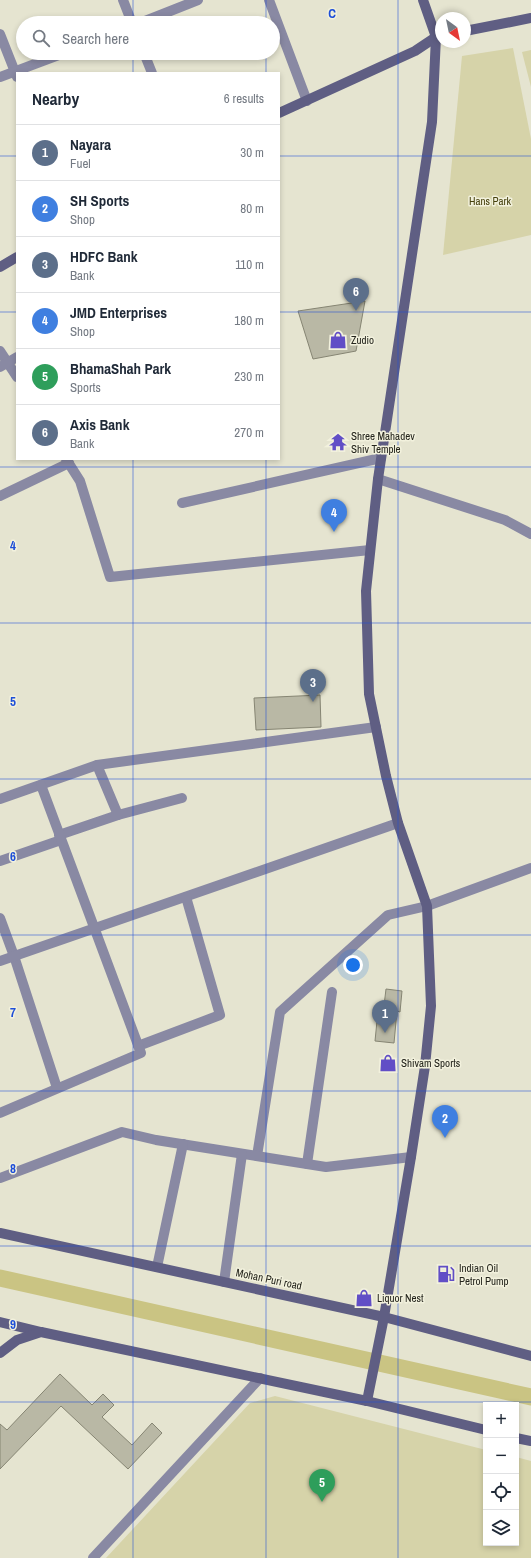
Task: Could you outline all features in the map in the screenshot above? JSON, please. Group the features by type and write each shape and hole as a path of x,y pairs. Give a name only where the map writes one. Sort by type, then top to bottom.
{"street":[{"path":"123,0 129,16"},
{"path":"158,16 198,0"},
{"path":"269,0 275,16"},
{"path":"423,0 435,29"},
{"path":"471,30 531,18"},
{"path":"280,29 307,101"},
{"path":"0,34 16,75 0,77"},
{"path":"280,114 416,51 435,38"},
{"path":"367,1401 384,1317 411,1157 425,1066 431,1006 427,906 398,824 386,776 369,694 366,591 378,479 432,122 437,48"},
{"path":"23,72 49,60"},
{"path":"147,60 152,72"},
{"path":"0,268 16,258"},
{"path":"0,351 4,365 16,376"},
{"path":"4,365 16,357"},
{"path":"182,502 381,458"},
{"path":"0,496 68,461 80,482 110,576 370,550"},
{"path":"378,479 505,520 531,534"},
{"path":"0,799 97,765 376,727"},
{"path":"97,765 118,815"},
{"path":"0,1113 141,1053 41,785"},
{"path":"0,861 118,815 182,798"},
{"path":"0,961 398,824"},
{"path":"257,1156 280,1012 388,915 427,906 531,868"},
{"path":"138,1046 220,1015 186,896"},
{"path":"0,918 57,1088"},
{"path":"307,1164 332,992"},
{"path":"0,1178 122,1132 183,1144 326,1168 411,1157"},
{"path":"157,1267 183,1144"},
{"path":"224,1282 242,1154"},
{"name":"Mohan Puri road","path":"1,1230 157,1267 384,1317 531,1356"},
{"path":"0,1322 367,1401 483,1429"},
{"path":"0,1354 17,1340 41,1332"},
{"path":"93,1558 260,1378"},
{"path":"519,1439 531,1441"}],"green space":[{"name":"Hans Park","path":"513,48 531,139 531,235 443,255 462,56"},
{"path":"531,50 531,87 522,52"},
{"path":"275,1396 483,1449 483,1546 519,1546 519,1458 531,1461 531,1558 106,1558 250,1403"}],"building":[{"path":"365,301 356,351 313,359 298,311"},
{"path":"320,695 321,727 256,730 254,698"},
{"path":"386,989 402,991 400,1012 397,1011 394,1043 375,1041 377,1021 382,1022"},
{"path":"60,1374 92,1405 103,1394 114,1405 102,1417 132,1445 152,1423 162,1433 128,1469 61,1406 0,1469 0,1424 7,1430"}],"waterway":[{"path":"0,1278 531,1397"}],"place":[{"name":"Axis Bank","path":"356,311"},
{"name":"Zudio","path":"338,340"},
{"name":"Shree Mahadev Shiv Temple","path":"338,442"},
{"name":"JMD Enterprises","path":"334,532"},
{"name":"HDFC Bank","path":"313,702"},
{"name":"Nayara","path":"385,1033"},
{"name":"Shivam Sports","path":"388,1063"},
{"name":"SH Sports","path":"445,1138"},
{"name":"Indian Oil Petrol Pump","path":"446,1274"},
{"name":"Liquor Nest","path":"364,1298"},
{"name":"BhamaShah Park","path":"322,1502"}]}
